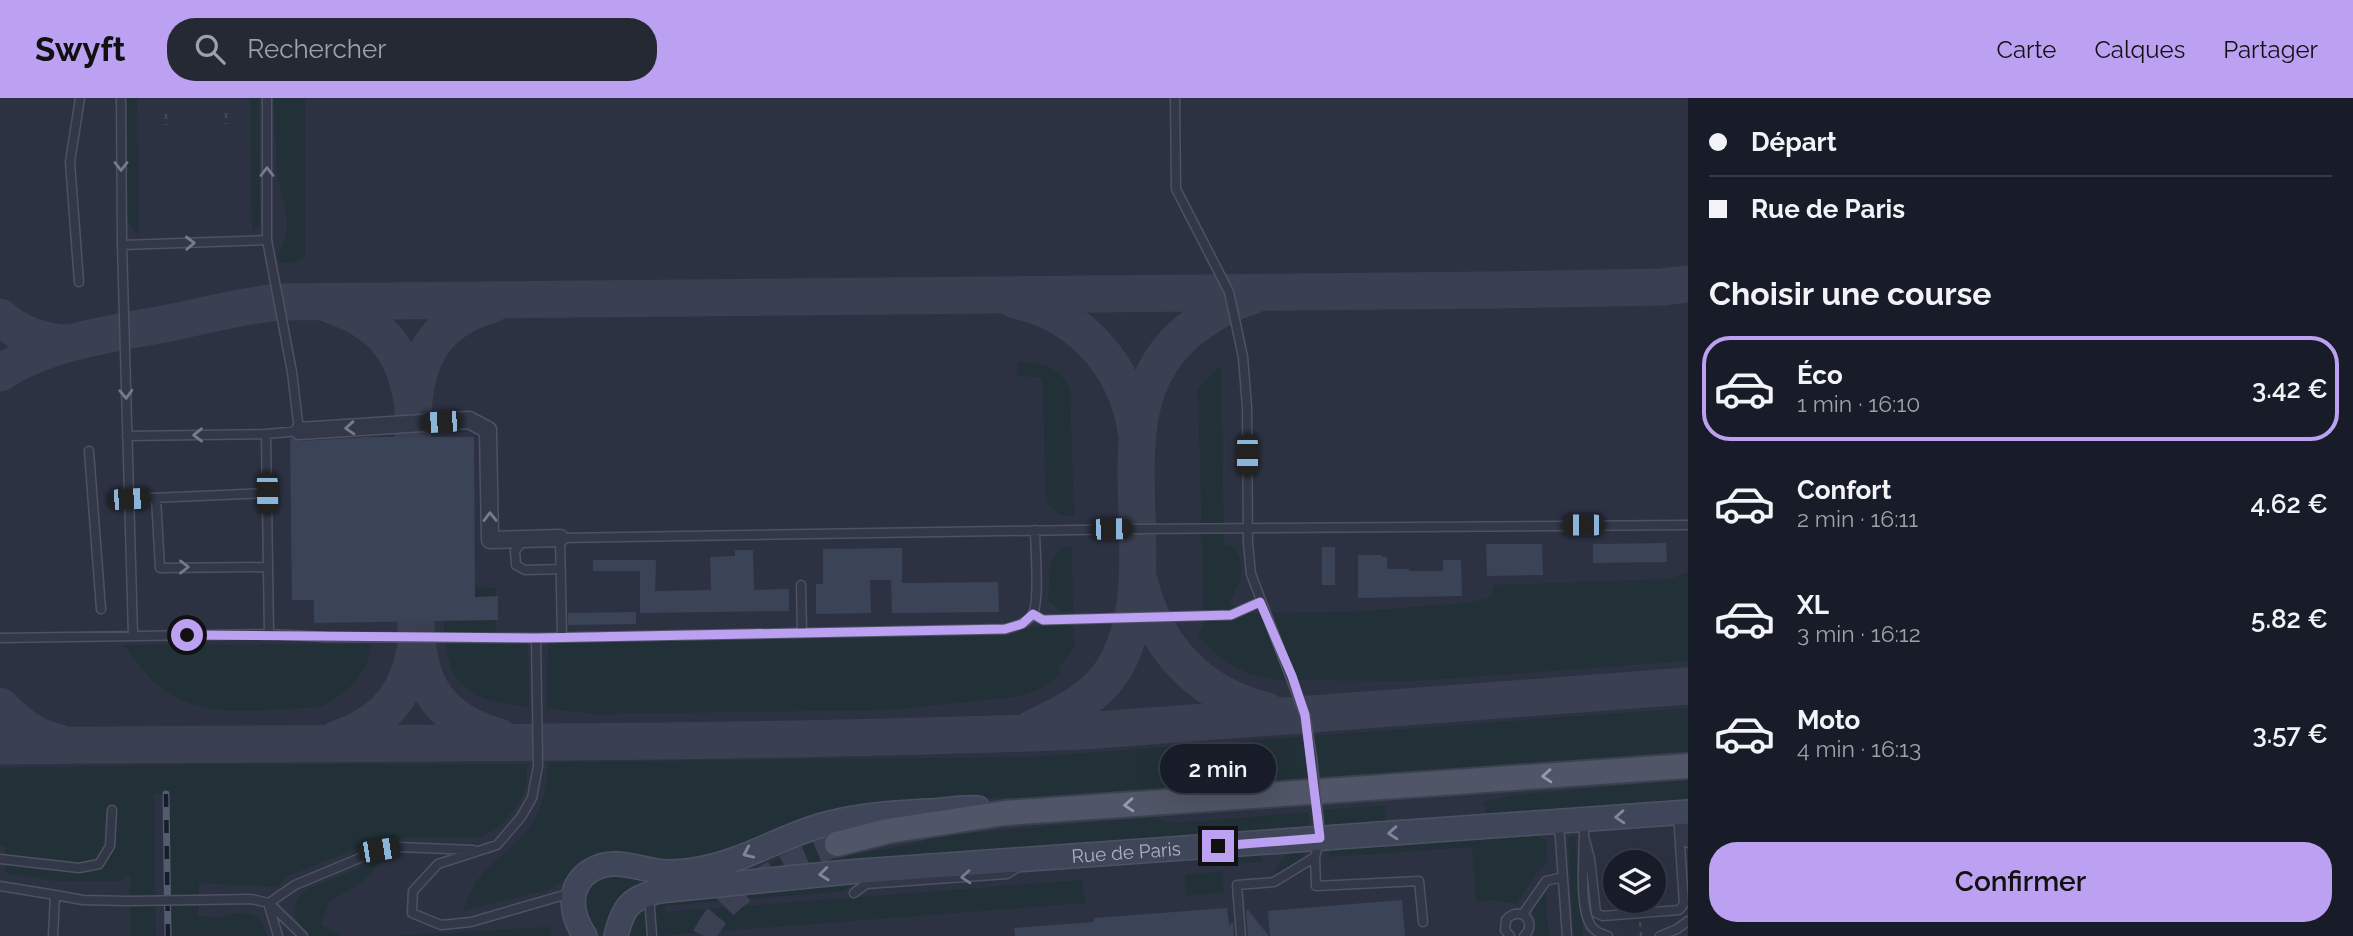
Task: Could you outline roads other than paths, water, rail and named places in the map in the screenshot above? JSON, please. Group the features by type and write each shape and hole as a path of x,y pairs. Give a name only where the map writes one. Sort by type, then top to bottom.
{"main road":[{"path":"837,844 888,831 1005,813 1688,766"}],"street":[{"path":"299,432 469,420 488,430 490,540 560,538"},
{"path":"616,936 621,918 629,904 649,882 675,873 723,865 821,825 880,814 975,808 1005,813"},
{"name":"Rue de Paris","path":"649,882 848,872 1559,821 1584,829 1684,812"},
{"path":"585,936 572,910 574,892 579,881 599,866 611,863 649,882"}],"lane":[{"path":"79,282 70,162 80,98"},
{"path":"121,98 122,245 133,635"},
{"path":"127,436 299,432 292,372 267,240 267,98"},
{"path":"1175,98 1176,189 1229,292 1243,357 1247,407 1251,574 1305,715 1312,758 1318,840 1316,886 1419,881 1423,922"},
{"path":"122,245 267,240"},
{"path":"266,434 269,634"},
{"path":"89,451 101,609"},
{"path":"129,499 267,493"},
{"path":"156,498 160,568 268,567"},
{"path":"562,637 560,538 1248,527 1688,524"},
{"path":"0,638 269,634 326,637 536,638 1005,629 1022,624 1033,614 1036,595 1035,530"},
{"path":"524,539 515,551 516,565 525,570 561,569"},
{"path":"801,585 802,633"},
{"path":"1033,614 1043,620 1231,615 1260,602"},
{"path":"536,638 538,766 535,789 521,817 497,845 438,864 413,891 412,913 441,925 471,922 574,892"},
{"path":"0,859 79,868 99,864 110,846 112,810"},
{"path":"1584,829 1596,913 1603,916 1679,910 1684,904 1684,812"},
{"path":"1684,812 1688,843"},
{"path":"1559,821 1567,936"},
{"path":"1584,829 1582,859 1587,916 1591,927 1608,936"},
{"path":"1241,936 1237,885 1274,883 1318,840"},
{"path":"268,903 295,885 379,850 398,847 483,851"},
{"path":"854,893 866,884 1007,874 1030,859"},
{"path":"1523,914 1546,881 1563,877"},
{"path":"649,882 652,936"},
{"path":"0,886 83,900 251,899 268,903 303,936"},
{"path":"53,936 55,895"},
{"path":"268,903 278,936"},
{"path":"1510,936 1505,930 1506,920 1511,914 1523,914"},
{"path":"1523,914 1530,924 1524,936"},
{"path":"1660,936 1677,929 1688,920"}],"tunnel":[{"path":"704,936 728,904 744,891 780,869 837,844"}],"railway":[{"path":"166,794 168,936"}]}
